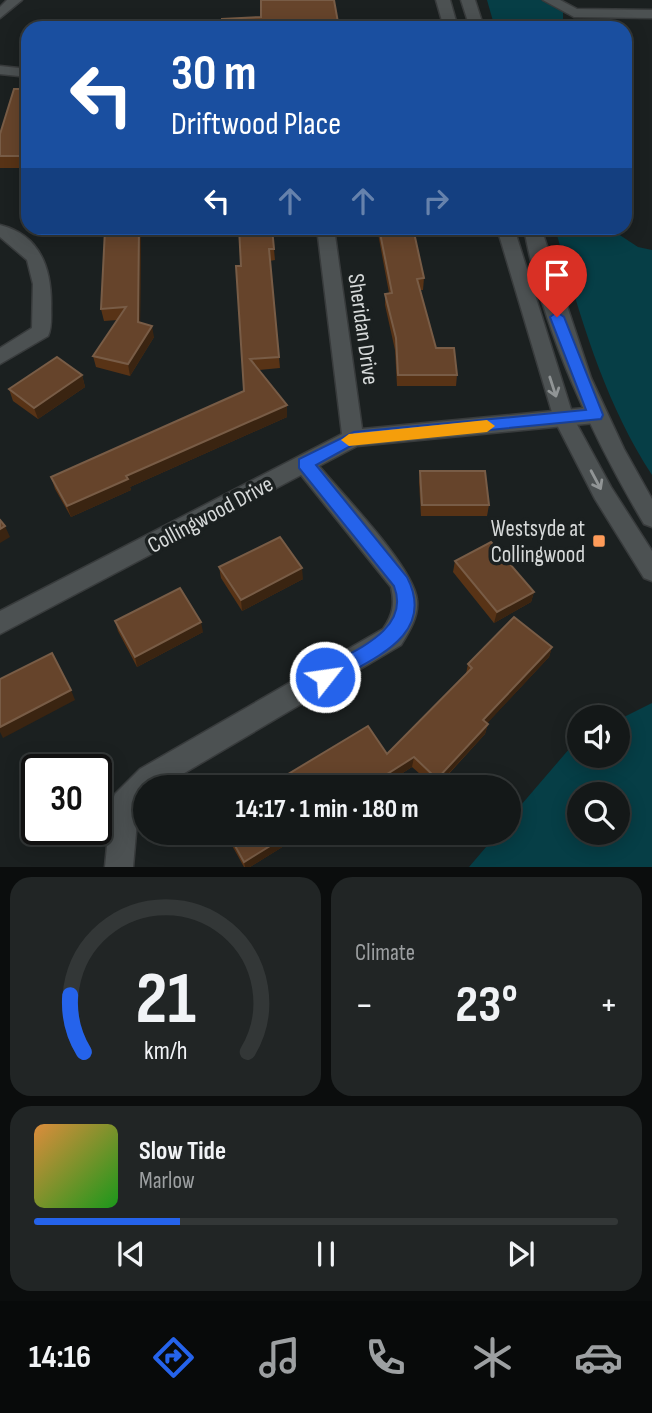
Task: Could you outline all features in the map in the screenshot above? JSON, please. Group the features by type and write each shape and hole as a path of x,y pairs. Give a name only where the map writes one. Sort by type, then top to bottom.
{"street":[{"path":"0,14 15,0"},
{"path":"443,0 449,21"},
{"path":"468,0 475,21"},
{"path":"550,0 573,13 652,14"},
{"path":"0,70 21,72"},
{"path":"0,230 24,241 43,272 41,331 0,357"},
{"name":"Sheridan Drive","path":"326,235 354,438"},
{"path":"507,235 564,419 603,493 652,571"},
{"path":"534,235 569,352 595,415 629,481 652,518"},
{"name":"Collingwood Drive","path":"0,623 354,438 595,415"},
{"path":"119,867 125,804 150,778 392,637 405,618 408,599 401,582 305,464"}],"shaded area":[{"path":"487,0 541,0 563,12 563,21 493,21"},
{"path":"557,235 620,235 638,247 652,250 652,475 620,417 583,324"},
{"path":"652,703 652,867 469,867 488,845 521,845 521,805 567,751 567,768 630,768 630,714"}],"building":[{"path":"261,0 334,0 338,21 222,21 261,17"},
{"path":"14,89 21,89 21,156 0,156 0,134"},
{"path":"105,235 139,235 138,322 152,326 128,364 93,356 126,307 101,309"},
{"path":"239,235 273,235 274,249 269,249 279,357 250,359 287,405 126,476 128,479 67,506 51,477 244,391 236,266 241,266"},
{"path":"380,235 415,235 424,278 417,279 436,348 454,348 457,375 398,375 396,338 385,294 392,293"},
{"path":"57,357 82,375 34,408 9,389"},
{"path":"420,471 485,471 489,505 422,505"},
{"path":"280,537 302,568 241,600 219,567"},
{"path":"491,542 534,592 497,612 455,561"},
{"path":"180,588 201,622 135,657 115,621"},
{"path":"514,617 552,647 483,720 488,724 441,775 433,775 414,757 386,775 287,775 368,726 387,754 472,668 468,664"},
{"path":"52,653 71,690 0,727 0,679"},
{"path":"235,845 272,845 244,862"}],"slow traffic":[{"path":"349,440 487,426"}],"place":[{"name":"Westsyde at Collingwood","path":"599,541"}],"route":[{"path":"325,677 392,637 405,618 408,599 401,582 305,464 354,438 595,415 557,317"}]}
